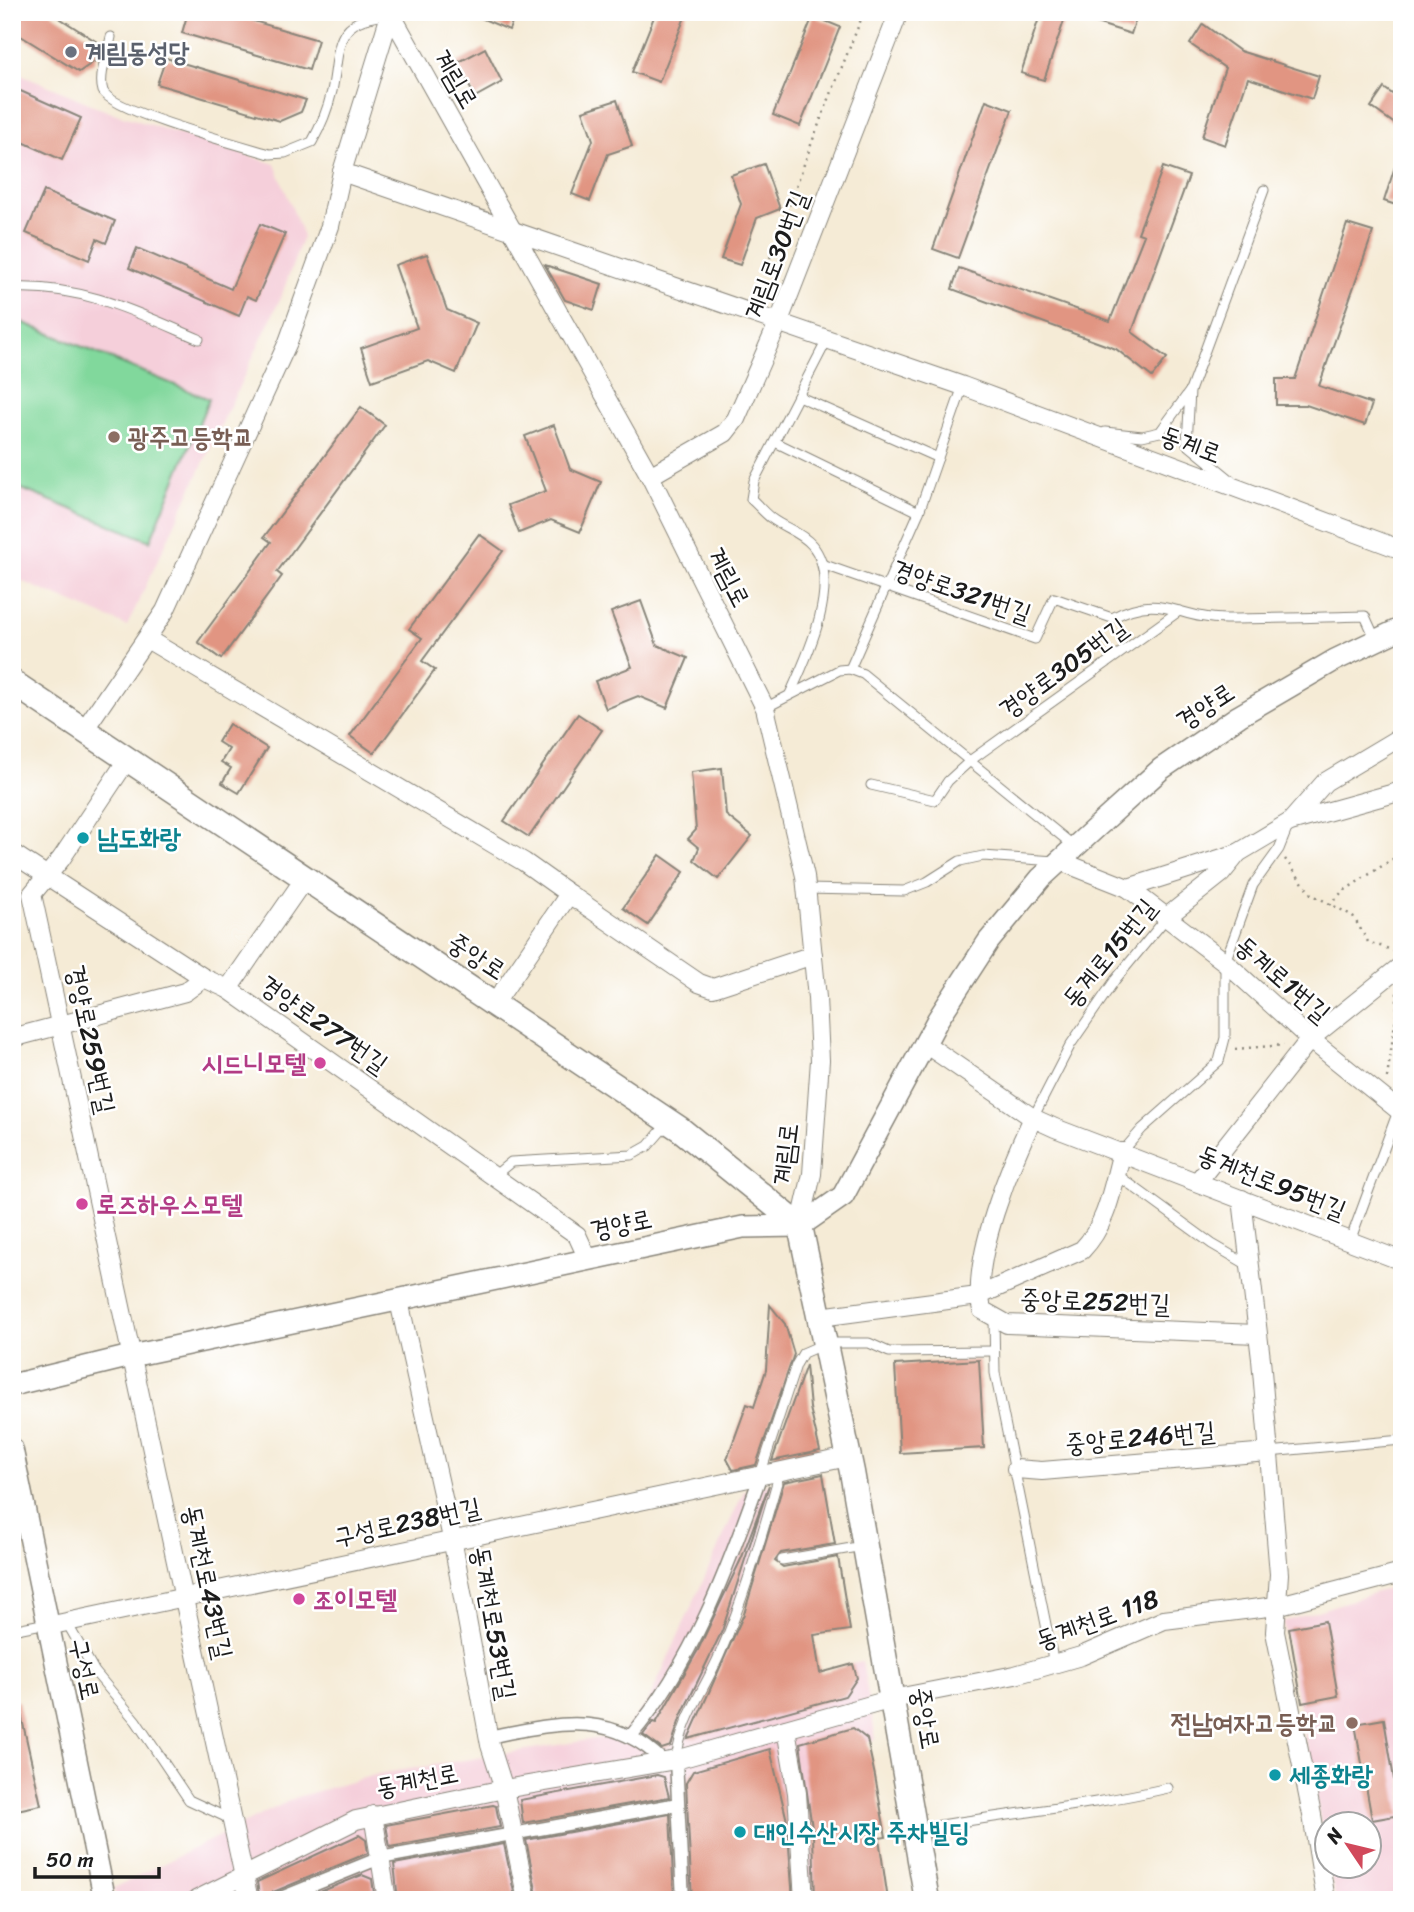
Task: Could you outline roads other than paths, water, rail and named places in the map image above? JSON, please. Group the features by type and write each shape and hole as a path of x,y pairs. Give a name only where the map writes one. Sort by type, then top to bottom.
{"main road":[{"name":"중앙로","path":"12,682 669,1122 800,1226 865,1546 927,1900"}],"street":[{"name":"계림로30번길","path":"650,476 725,433 732,425 779,321 899,12"},
{"path":"84,730 165,611 288,342 330,226 342,172 390,14"},
{"name":"계림로","path":"390,14 650,476 765,708 806,889 813,955 820,1060 818,1105 813,1174 800,1226"},
{"name":"동계로","path":"342,172 828,338 1402,550"},
{"name":"경양로","path":"12,1385 131,1356 743,1227 800,1226 843,1196 924,1043 988,942 1018,905 1068,854 1161,769 1239,716 1335,660 1402,628"},
{"path":"147,639 524,862 699,983 713,988 813,955"},
{"name":"동계로15번길","path":"1290,822 1325,782 1402,736"},
{"name":"경양로259번길","path":"127,760 32,894 131,1356"},
{"name":"동계로15번길","path":"1168,916 1221,874 1238,853 1290,822 1402,791"},
{"name":"경양로277번길","path":"12,853 204,978 228,989 494,1176 577,1235 587,1259"},
{"path":"1128,888 1238,853"},
{"name":"동계로1번길","path":"1068,854 1128,888 1168,916 1224,962 1307,1042 1400,1112"},
{"path":"228,989 305,878"},
{"path":"495,1003 569,894"},
{"path":"1198,1181 1307,1042 1395,970"},
{"path":"12,1038 185,992 204,978"},
{"name":"동계천로95번길","path":"924,1043 1033,1118 1402,1261"},
{"path":"978,1296 991,1226 1003,1186 1033,1118"},
{"path":"820,1317 978,1296 1082,1250 1093,1238 1108,1208 1122,1152"},
{"path":"1242,1199 1279,1574 1275,1632 1312,1815 1326,1900"},
{"name":"중앙로252번길","path":"978,1296 982,1310 1007,1325 1257,1334"},
{"name":"동계천로53번길","path":"399,1301 452,1538 488,1737 504,1789 527,1900"},
{"name":"동계천로43번길","path":"131,1356 249,1900"},
{"name":"구성로","path":"12,1449 54,1624 105,1900"},
{"name":"중앙로246번길","path":"1016,1469 1042,1471 1268,1452"},
{"name":"구성로238번길","path":"54,1624 452,1538 848,1457"},
{"path":"630,1737 667,1688 688,1651 734,1552 760,1477"},
{"name":"동계천로 118","path":"892,1699 1015,1675 1054,1664 1081,1656 1164,1620 1276,1605 1402,1573"},
{"name":"동계천로","path":"196,1900 356,1819 504,1789 670,1761 892,1699"},
{"name":"동계천로","path":"488,1737 574,1722 595,1723 630,1737 670,1761"},
{"path":"786,1729 797,1793 804,1900"},
{"path":"670,1761 678,1804 683,1900"},
{"path":"276,1900 380,1858 678,1804"},
{"path":"373,1815 387,1900"}],"lane":[{"path":"111,37 102,89 107,98 137,113 270,154 285,153 312,142 332,91 337,47 343,34 366,19 390,14"},
{"path":"1246,492 1187,444 1185,434 1190,391 1264,190"},
{"path":"12,288 48,287 86,294 199,339"},
{"path":"790,694 804,664 818,619 825,587 822,564 814,546 803,536 769,517 751,499 754,481 828,338"},
{"path":"850,669 919,512 962,386"},
{"path":"1079,430 1142,436 1160,432 1190,391"},
{"path":"798,396 938,458"},
{"path":"775,442 919,512"},
{"name":"경양로321번길","path":"822,564 1035,639 1054,598 1112,618 1133,607 1164,605 1179,611 1222,619 1365,616 1376,640"},
{"name":"경양로305번길","path":"871,785 935,800 948,781 971,760 1179,611"},
{"path":"765,708 839,670 850,669 863,674 971,760 1068,854"},
{"name":"동계로15번길","path":"1122,1152 1142,1129 1207,1076 1219,1061 1223,1051 1224,962 1253,885 1279,849 1290,822"},
{"path":"806,889 904,891 927,882 960,861 983,856 1068,854"},
{"name":"동계로15번길","path":"1033,1118 1071,1044 1090,1015 1168,916"},
{"path":"1350,1241 1400,1112"},
{"path":"494,1176 511,1162 640,1152 669,1122"},
{"path":"1116,1174 1212,1244 1248,1265"},
{"path":"994,1319 995,1373 1054,1664"},
{"path":"760,1477 796,1365 803,1353 825,1343 869,1343 889,1352 994,1351"},
{"path":"1268,1452 1402,1440"},
{"path":"670,1761 679,1734 719,1656 754,1562 780,1472"},
{"path":"782,1560 865,1546"},
{"path":"12,1630 54,1624 152,1745 189,1800 232,1819"},
{"path":"914,1829 990,1816 1046,1811 1168,1788"}],"place":[{"name":"계림동성당","path":"71,52"},
{"name":"광주고등학교","path":"114,437"},
{"name":"남도화랑","path":"83,838"},
{"name":"시드니모텔","path":"320,1063"},
{"name":"로즈하우스모텔","path":"82,1204"},
{"name":"조이모텔","path":"299,1599"},
{"name":"전남여자고등학교","path":"1352,1723"},
{"name":"세종화랑","path":"1275,1775"},
{"name":"대인수산시장 주차빌딩","path":"740,1832"}]}
